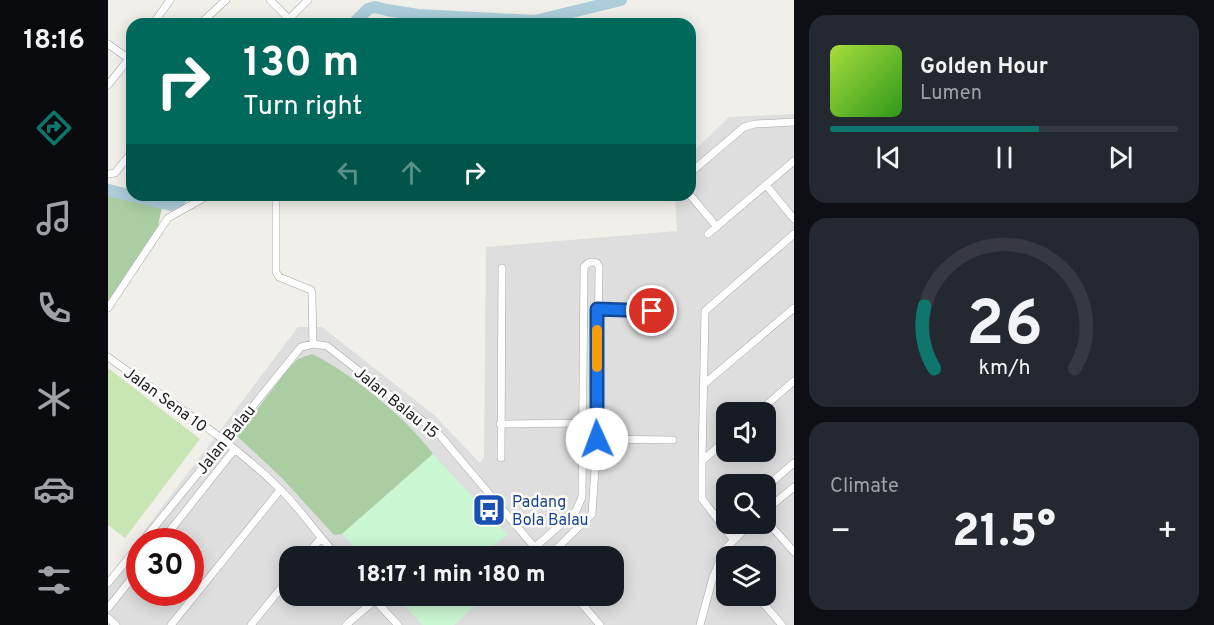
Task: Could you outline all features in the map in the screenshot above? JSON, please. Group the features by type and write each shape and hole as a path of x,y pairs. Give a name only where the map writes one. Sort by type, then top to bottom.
{"street":[{"path":"157,18 170,0"},
{"path":"206,18 226,0"},
{"path":"270,0 284,18"},
{"path":"289,18 308,0"},
{"path":"108,44 126,55"},
{"path":"108,86 126,64"},
{"path":"696,168 744,127 755,124 794,122"},
{"path":"108,174 115,173 126,159"},
{"path":"708,234 794,161"},
{"path":"766,185 794,219"},
{"path":"108,308 168,218 198,201"},
{"path":"276,201 276,272 279,277 311,290 313,344"},
{"path":"695,201 717,226"},
{"path":"716,514 702,499 705,310 794,234"},
{"path":"536,546 580,506 582,497 584,267 593,261 599,267 597,439 592,514 561,546"},
{"path":"501,458 502,267"},
{"path":"704,384 794,308"},
{"path":"597,309 671,311"},
{"name":"Jalan Balau","path":"153,528 301,347 313,344"},
{"name":"Jalan Balau 15","path":"313,344 327,346 437,432 532,546"},
{"name":"Jalan Sena 10","path":"108,357 234,450 280,490 328,546"},
{"path":"770,402 794,381"},
{"path":"501,424 582,423"},
{"path":"597,439 673,440"},
{"path":"702,460 716,448"},
{"path":"172,528 234,450"},
{"path":"776,479 794,463"},
{"path":"776,502 794,487"},
{"path":"171,625 280,490"},
{"path":"776,532 794,552"},
{"path":"730,534 733,539"},
{"path":"700,625 718,562 725,549 739,534"},
{"path":"314,546 321,538"},
{"name":"Jalan Balau","path":"108,583 126,561"},
{"path":"108,608 126,586"},
{"path":"251,625 279,591"},
{"path":"346,625 365,606"},
{"path":"380,606 398,625"},
{"path":"584,606 600,625"},
{"path":"766,606 782,625"},
{"path":"108,618 116,625"}],"shaded area":[{"path":"794,114 794,625 108,625 108,579 126,555 126,606 204,606 204,528 146,528 298,327 322,327 434,415 480,463 484,457 486,247 677,231 675,201 696,201 696,149 729,117"}],"green space":[{"path":"108,184 126,188 126,201 163,201 158,226 108,302"},
{"path":"312,354 344,373 378,398 409,426 433,454 342,534 334,535 282,478 237,436 288,369 298,359"},
{"path":"108,368 200,439 133,528 126,528 125,538 108,525"},
{"path":"433,454 508,535 492,546 353,546 342,534"},
{"path":"405,606 475,606 454,625 422,625"}],"waterway":[{"path":"547,18 621,0"},
{"path":"359,18 368,9 375,7 418,15 476,18"},
{"path":"108,190 126,194"},
{"path":"154,201 171,205 179,201"}],"slow traffic":[{"path":"597,330 597,367"}],"place":[{"name":"Padang Bola Balau","path":"489,510"}],"route":[{"path":"597,439 597,309 652,311"}]}
